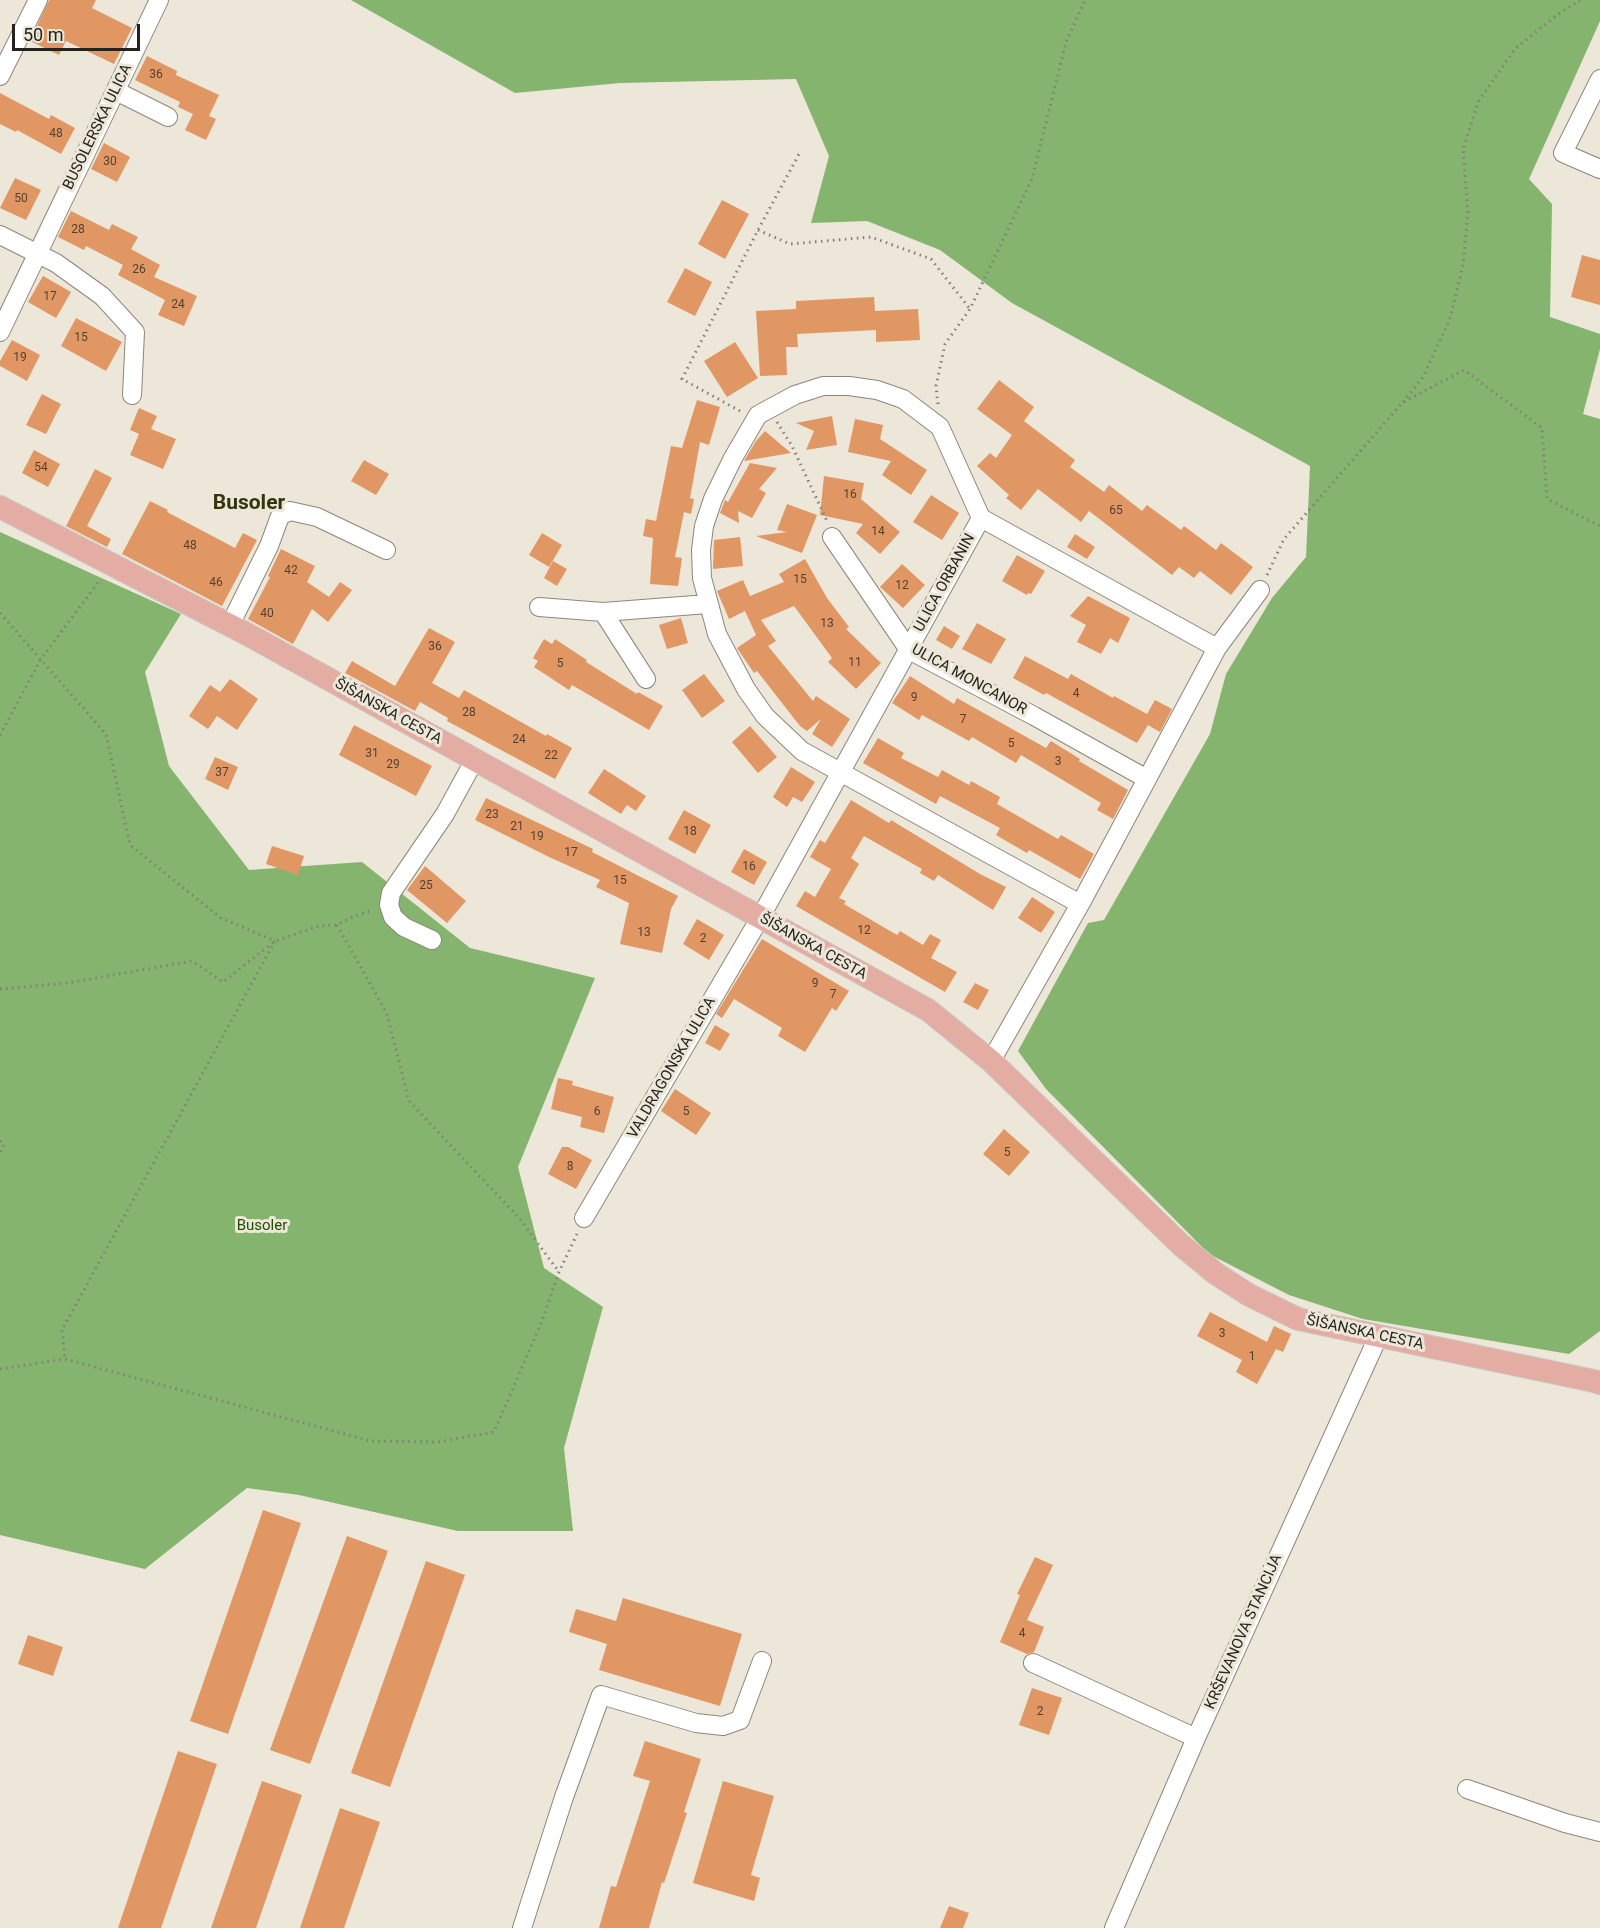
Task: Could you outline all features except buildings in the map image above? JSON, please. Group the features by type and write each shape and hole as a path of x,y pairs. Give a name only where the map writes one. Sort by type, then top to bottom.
{"main road":[{"name":"ŠIŠANSKA CESTA","path":"0,507 230,625 928,1010 992,1061 1180,1244 1215,1273 1249,1295 1298,1319 1600,1383"}],"street":[{"path":"0,76 38,0"},
{"name":"BUSOLERSKA ULICA","path":"0,332 159,0"},
{"path":"1600,79 1563,153 1600,169"},
{"path":"116,91 168,117"},
{"path":"0,235 56,263 102,296 135,332 132,395"},
{"name":"ULICA ORBANIN","path":"1080,904 801,751 765,716 746,689 717,634 702,578 701,550 704,526 713,499 754,419 769,408 795,395 824,386 849,386 877,390 903,399 940,427 981,518 1217,648"},
{"path":"230,625 280,516 290,512 317,517 386,550"},
{"name":"ULICA ORBANIN","path":"760,918 981,518"},
{"name":"ULICA MONCANOR","path":"832,537 909,650 1147,779"},
{"path":"992,1061 1080,904 1217,648 1260,590"},
{"path":"539,607 603,612 708,604"},
{"path":"603,612 646,679"},
{"path":"432,940 404,927 393,917 389,905 391,893 445,814 474,761"},
{"name":"VALDRAGONSKA ULICA","path":"584,1218 760,918"},
{"name":"KRŠEVANOVA STANCIJA","path":"1114,1928 1196,1738 1378,1337"},
{"path":"522,1928 564,1797 601,1695 696,1723 723,1726 740,1720 762,1662"},
{"path":"1034,1663 1196,1738"},
{"path":"1467,1789 1600,1832"}],"path":[{"path":"940,427 936,386 945,344 970,309 1032,179 1065,42 1085,0"},
{"path":"1260,590 1284,539 1423,377 1450,319 1463,265 1468,213 1463,150 1478,102 1515,49 1557,15 1580,0"},
{"path":"754,419 682,380 799,154"},
{"path":"758,230 790,244 870,237 931,259 970,309"},
{"path":"1402,403 1464,370 1542,428 1547,499 1600,526"},
{"path":"769,408 792,446 832,537"},
{"path":"0,735 40,659 112,565"},
{"path":"0,613 106,734 130,845 221,918 275,941"},
{"path":"0,989 68,983 192,961 223,982 275,941 319,926 337,925 355,916 389,905"},
{"path":"337,925 387,1014 409,1101 520,1219 559,1272"},
{"path":"65,1359 62,1330 275,941"},
{"path":"0,1141 4,1145 0,1153"},
{"path":"0,1368 65,1359 371,1441 437,1442 494,1432 542,1321 559,1272 584,1218"}],"green space":[{"path":"351,0 1600,0 1600,21 1529,179 1552,204 1550,317 1600,334 1600,349 1583,414 1600,419 1600,1331 1569,1354 1363,1319 1289,1295 1209,1254 1046,1089 1018,1051 1088,923 1104,920 1210,734 1226,674 1272,598 1306,557 1310,466 1012,303 940,250 867,221 811,223 829,156 796,79 620,83 515,93"},
{"name":"Busoler","path":"0,532 181,614 145,672 169,766 249,870 362,862 470,948 595,978 518,1167 544,1268 603,1307 564,1448 573,1531 458,1531 299,1495 247,1488 145,1569 0,1535"}],"district":[{"name":"Busoler","path":"249,504"}]}
